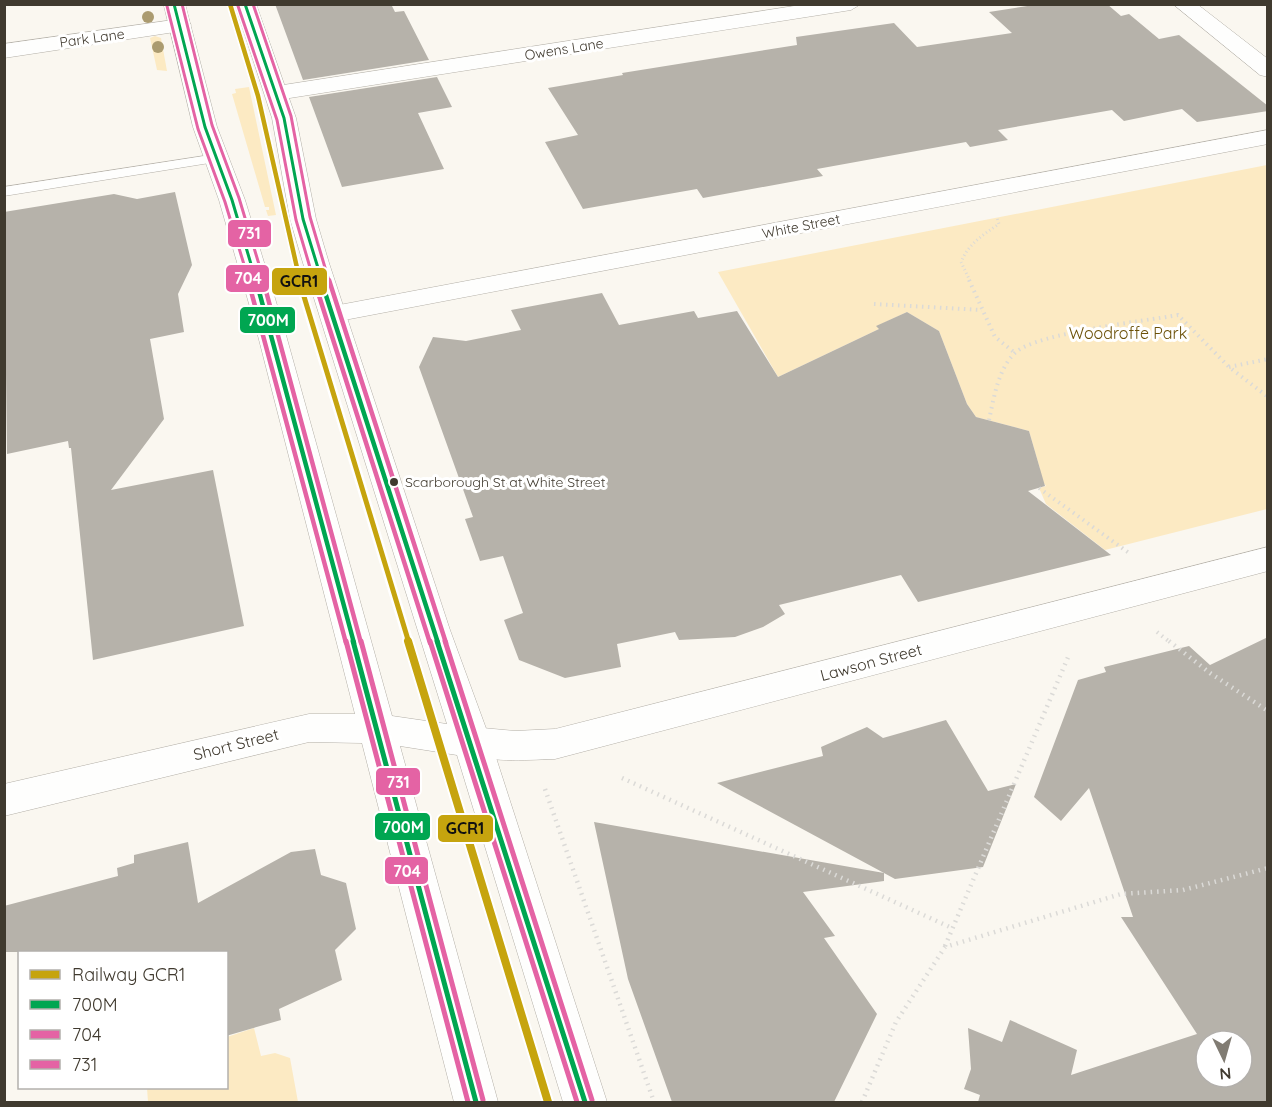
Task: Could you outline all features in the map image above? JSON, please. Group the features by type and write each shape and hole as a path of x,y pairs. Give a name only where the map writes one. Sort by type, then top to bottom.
{"street":[{"path":"246,4 277,93 303,219 433,630 472,742 585,1102"},
{"name":"Owens Lane","path":"277,93 850,4"},
{"path":"1183,4 1268,70"},
{"path":"177,15 205,127 217,158 270,328 379,729 476,1102"},
{"name":"Park Lane","path":"4,51 177,15"},
{"name":"White Street","path":"334,314 1268,137"},
{"name":"Lawson Street","path":"472,742 515,746 555,744 1268,559"},
{"name":"Short Street","path":"4,800 294,730 338,727 379,729 472,742"}],"lane":[{"path":"4,192 217,158"}],"path":[{"path":"991,211 999,224 975,239 965,249 961,262 995,337 1015,353"},
{"path":"874,304 982,310"},
{"path":"989,420 1001,370 1015,353 1035,343 1178,315 1229,367 1268,397"},
{"path":"1229,367 1268,359"},
{"path":"1039,488 1129,554"},
{"path":"1157,632 1210,673 1268,711"},
{"path":"862,1102 896,1022 945,947 1069,655"},
{"path":"622,778 952,928"},
{"path":"545,789 654,1102"},
{"path":"945,947 1121,894 1184,890 1268,868"}],"green space":[{"path":"155,36 161,38 167,71 157,70 150,38"},
{"path":"249,87 276,215 268,216 266,210 269,210 269,207 265,207 232,94 236,93 235,89"},
{"name":"Woodroffe Park","path":"1267,165 1267,509 1105,550 1046,504 1039,488 1046,486 1034,471 1040,469 1029,431 976,417 967,404 939,331 907,312 877,326 879,329 778,377 718,272"},
{"path":"254,1028 261,1056 275,1053 290,1058 298,1102 148,1102 147,1089 228,1089 228,1037"}],"building":[{"path":"275,4 391,4 395,12 404,11 429,60 303,80"},
{"path":"1040,4 1107,4 1121,16 1129,14 1159,39 1179,35 1268,106 1268,111 1197,122 1182,109 1124,121 1112,110 998,130 1008,140 970,147 966,142 817,169 823,176 703,198 697,189 583,209 545,142 578,135 548,88 623,75 622,73 797,45 796,37 894,23 917,47 1012,33 989,12"},
{"path":"437,77 452,107 418,113 444,169 342,187 309,97"},
{"path":"175,192 192,265 178,294 184,332 150,339 164,419 111,490 213,470 244,626 93,660 71,448 69,448 68,441 7,454 4,212 114,194 137,199"},
{"path":"602,293 619,325 694,311 698,318 737,311 778,377 879,329 876,326 907,312 939,331 967,404 976,417 1029,431 1045,486 1028,491 1111,555 918,602 901,575 779,605 785,614 763,627 735,637 679,640 675,632 617,644 621,667 565,678 519,660 504,620 523,613 503,556 480,561 465,519 473,517 419,367 433,337 466,341 521,330 511,310"},
{"path":"1268,637 1268,1102 978,1102 980,1095 964,1089 971,1069 968,1028 1002,1042 1010,1020 1077,1050 1071,1075 1194,1035 1194,1089 1254,1089 1254,1029 1194,1029 1121,917 1133,917 1089,788 1061,821 1034,797 1078,680 1106,672 1104,667 1189,646 1210,665"},
{"path":"946,720 988,791 1016,784 983,867 895,879 717,783 823,756 821,747 867,727 883,738"},
{"path":"594,822 884,873 884,881 803,892 835,936 824,938 877,1014 834,1102 672,1102 628,979"},
{"path":"188,842 198,903 291,852 315,849 321,875 346,883 356,929 335,950 342,980 279,1009 281,1020 228,1035 228,951 4,952 4,906 118,876 117,868 134,863 134,855"}],"rail line":[{"name":"GCR1","path":"230,4 258,96 297,273 548,1102"}],"transit line":[{"name":"700M","path":"174,4 205,127 232,200 270,328 476,1102"},
{"name":"731","path":"182,4 212,125 239,198 277,326 483,1100"},
{"name":"700M","path":"245,4 284,118 303,219 316,263 585,1102"},
{"name":"731","path":"253,4 291,116 310,217 323,261 592,1100"},
{"name":"704","path":"167,6 198,129 225,202 263,330 468,1102"},
{"name":"704","path":"238,6 277,120 296,220 309,265 577,1102"}],"place":[{"name":"Scarborough St at White Street","path":"394,482"}]}
